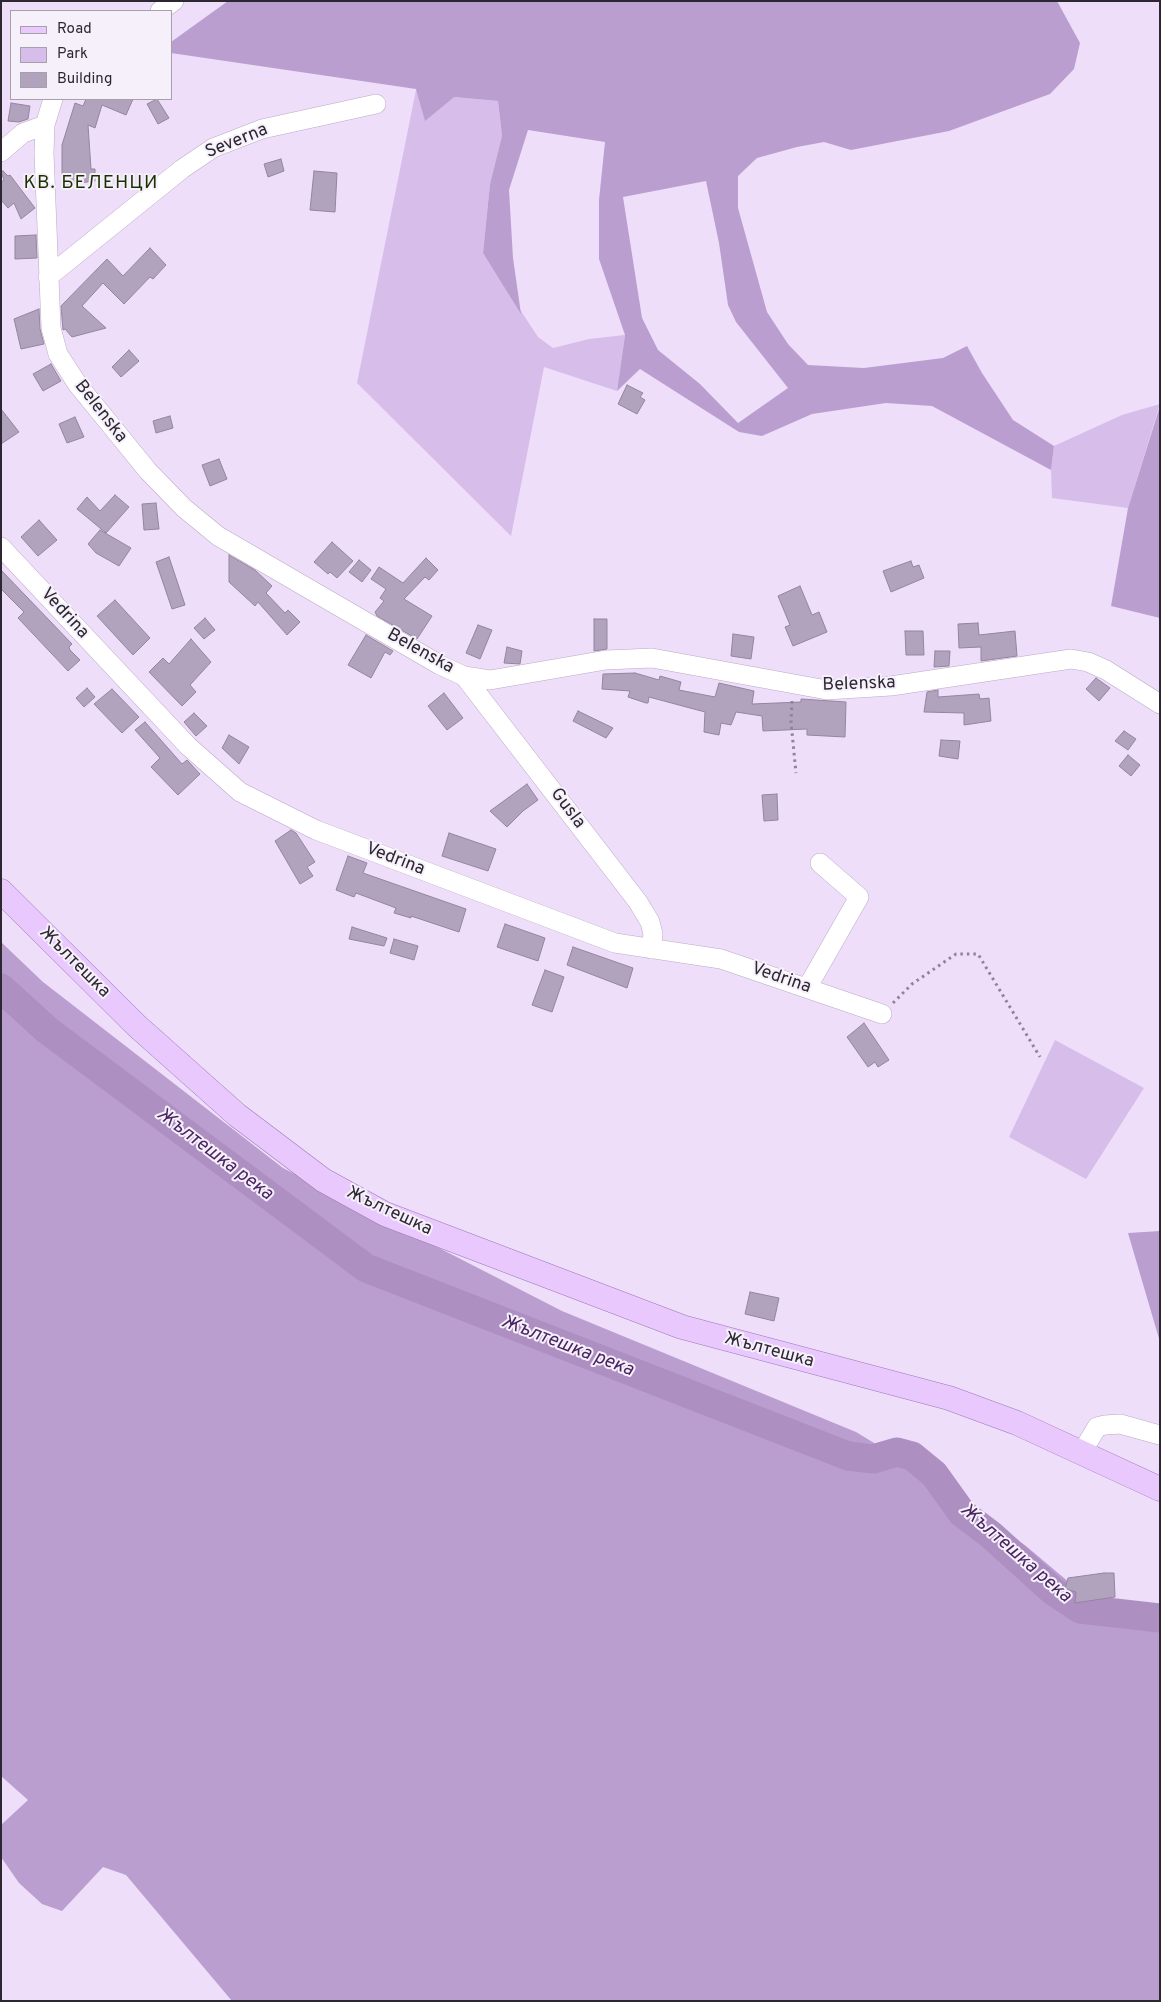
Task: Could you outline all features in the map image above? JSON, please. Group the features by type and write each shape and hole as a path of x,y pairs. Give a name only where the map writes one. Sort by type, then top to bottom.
{"main road":[{"name":"Жълтешка","path":"1,891 137,1026 237,1114 323,1180 385,1214 673,1324 949,1398 1017,1423 1160,1489"}],"street":[{"path":"161,10 174,1"},
{"name":"Belenska","path":"53,100 45,125 44,153 51,328 58,354 78,385 148,472 184,508 218,536 440,665 464,676 490,680 606,660 652,658 827,690 891,686 1071,659 1088,662 1106,670 1160,704"},
{"name":"Severna","path":"48,277 182,169 213,148 262,130 376,104"},
{"path":"1,152 23,133 45,125"},
{"name":"Vedrina","path":"1,546 188,746 240,792 316,830 616,943 721,959 882,1014"},
{"name":"Gusla","path":"464,676 638,902 650,922 653,934 651,949"},
{"path":"808,988 859,898 820,863"},
{"path":"1082,1452 1097,1427 1105,1425 1120,1424 1160,1435"}],"path":[{"path":"793,683 790,722 796,773"},
{"path":"882,1014 912,984 956,954 978,954 1040,1057"}],"green space":[{"path":"416,90 454,97 498,101 502,136 490,184 483,253 538,337 553,348 589,339 625,335 617,391 544,367 511,536 357,383"},
{"path":"1160,404 1128,508 1052,498 1051,470 1054,446 1122,415"},
{"path":"1055,1040 1144,1088 1086,1179 1009,1137"}],"shaded area":[{"path":"228,1 1057,1 1080,43 1074,69 1050,94 949,131 851,150 824,142 797,147 757,158 738,176 738,208 767,312 788,344 808,365 864,368 943,358 967,346 982,373 1013,420 1054,446 1051,470 932,406 886,403 812,414 762,436 739,432 640,369 617,391 625,335 599,259 599,200 605,142 528,130 509,190 513,258 521,314 483,253 490,184 502,136 498,101 454,97 425,121 416,89 172,53 172,41","holes":["706,181 719,243 728,305 736,322 788,388 738,423 700,384 658,350 642,318 623,197"]},
{"path":"1160,406 1160,618 1111,606 1128,508"},
{"path":"1,942 43,982 283,1168 562,1311 856,1432 940,1483 1026,1546 1109,1616 1160,1628 1160,2001 232,2001 126,1875 103,1867 62,1911 42,1904 19,1883 1,1857 1,1825 28,1800 1,1776"},
{"path":"1160,1231 1160,1342 1128,1233"}],"building":[{"path":"86,100 133,100 126,115 102,105 95,128 88,125 91,169 95,169 95,181 62,185 62,145 75,103 83,106"},
{"path":"158,100 169,118 158,124 147,104"},
{"path":"11,103 30,106 28,119 19,122 8,121"},
{"path":"281,159 284,171 268,177 264,164"},
{"path":"3,171 8,176 10,175 35,208 21,219 14,203 8,208 1,200 1,182 4,180 1,172"},
{"path":"314,171 337,173 335,212 310,210"},
{"path":"36,235 37,258 15,259 15,236"},
{"path":"150,248 166,265 153,279 150,277 124,304 103,283 82,306 106,328 72,337 65,329 63,330 61,306 107,259 123,276"},
{"path":"39,309 40,329 44,344 21,349 14,319"},
{"path":"129,350 139,361 121,377 112,367"},
{"path":"51,364 61,381 43,391 33,374"},
{"path":"627,385 643,393 640,397 645,400 637,414 618,404"},
{"path":"1,409 19,432 1,444"},
{"path":"170,416 173,428 156,433 153,421"},
{"path":"75,417 84,437 67,443 59,424"},
{"path":"219,459 227,479 210,486 202,465"},
{"path":"115,495 129,507 106,533 77,509 87,497 100,511"},
{"path":"156,503 159,529 144,530 142,504"},
{"path":"39,520 57,540 38,556 21,537"},
{"path":"100,530 131,548 119,566 96,553 88,544"},
{"path":"332,542 353,561 337,578 330,572 328,574 314,562"},
{"path":"229,555 255,570 272,586 266,593 285,613 288,610 300,622 287,635 258,602 255,606 229,582"},
{"path":"169,557 185,605 172,609 156,562"},
{"path":"426,558 438,570 429,580 425,577 404,599 432,616 417,639 377,616 375,612 384,601 380,598 386,589 371,579 379,567 403,583"},
{"path":"359,560 371,570 362,582 349,572"},
{"path":"911,561 913,567 919,565 924,578 891,592 883,571"},
{"path":"1,570 72,644 69,647 70,650 80,660 68,671 18,618 24,612 1,589"},
{"path":"800,586 812,615 819,612 827,632 793,646 785,627 790,625 778,596"},
{"path":"115,600 150,638 133,655 97,616"},
{"path":"205,618 215,630 204,639 194,628"},
{"path":"594,619 607,619 607,649 594,651"},
{"path":"978,623 979,635 1015,631 1017,656 981,661 981,647 959,648 958,624"},
{"path":"478,625 492,630 480,659 466,653"},
{"path":"905,631 923,631 924,655 906,655"},
{"path":"733,634 754,637 751,659 731,656"},
{"path":"366,635 393,651 390,655 385,652 371,678 348,665"},
{"path":"191,639 211,662 190,685 196,692 182,706 149,672 163,658 169,664"},
{"path":"507,647 522,651 520,664 504,663"},
{"path":"935,651 950,651 949,666 934,667"},
{"path":"635,673 659,680 660,676 681,682 679,690 715,697 719,683 754,691 752,704 801,702 801,699 846,702 845,737 807,735 807,729 763,731 762,716 736,712 731,725 721,723 719,735 704,732 705,712 649,697 648,703 646,703 628,697 630,691 602,689 603,674"},
{"path":"1096,678 1110,688 1099,701 1086,689"},
{"path":"87,688 95,697 84,707 76,698"},
{"path":"112,689 139,717 122,733 94,704"},
{"path":"938,690 938,697 979,694 980,699 989,698 991,721 964,725 964,713 924,712 927,692"},
{"path":"444,693 463,718 447,730 428,706"},
{"path":"578,711 613,728 606,738 573,721"},
{"path":"194,713 207,726 196,736 184,722"},
{"path":"145,722 182,764 187,760 200,774 178,795 151,767 160,758 135,730"},
{"path":"1124,731 1136,739 1128,750 1115,741"},
{"path":"229,735 249,747 239,764 222,748"},
{"path":"941,740 960,741 958,759 939,756"},
{"path":"1128,755 1140,765 1131,776 1119,766"},
{"path":"527,784 538,800 523,811 507,827 490,811"},
{"path":"777,794 778,820 764,821 762,795"},
{"path":"291,830 296,833 315,862 307,867 313,876 300,884 275,841"},
{"path":"449,833 496,849 488,871 442,856"},
{"path":"348,856 367,863 363,873 466,909 459,932 411,916 411,918 394,913 396,908 356,893 354,897 336,890"},
{"path":"505,924 545,938 538,961 497,947"},
{"path":"352,927 387,938 384,946 349,939"},
{"path":"394,939 418,946 414,960 390,953"},
{"path":"573,947 633,968 627,988 567,965"},
{"path":"545,970 564,977 552,1012 532,1005"},
{"path":"864,1023 889,1060 878,1067 875,1062 868,1067 847,1037"},
{"path":"750,1292 779,1298 774,1321 745,1314"},
{"path":"1114,1573 1115,1597 1075,1603 1076,1592 1065,1589 1068,1578"}],"waterway":[{"name":"Жълтешка река","path":"1,988 47,1030 366,1268 848,1456 873,1459 897,1452 912,1456 934,1474 962,1513 991,1535 1053,1591 1080,1609 1160,1618"}],"district":[{"name":"КВ. БЕЛЕНЦИ","path":"91,184"}]}
